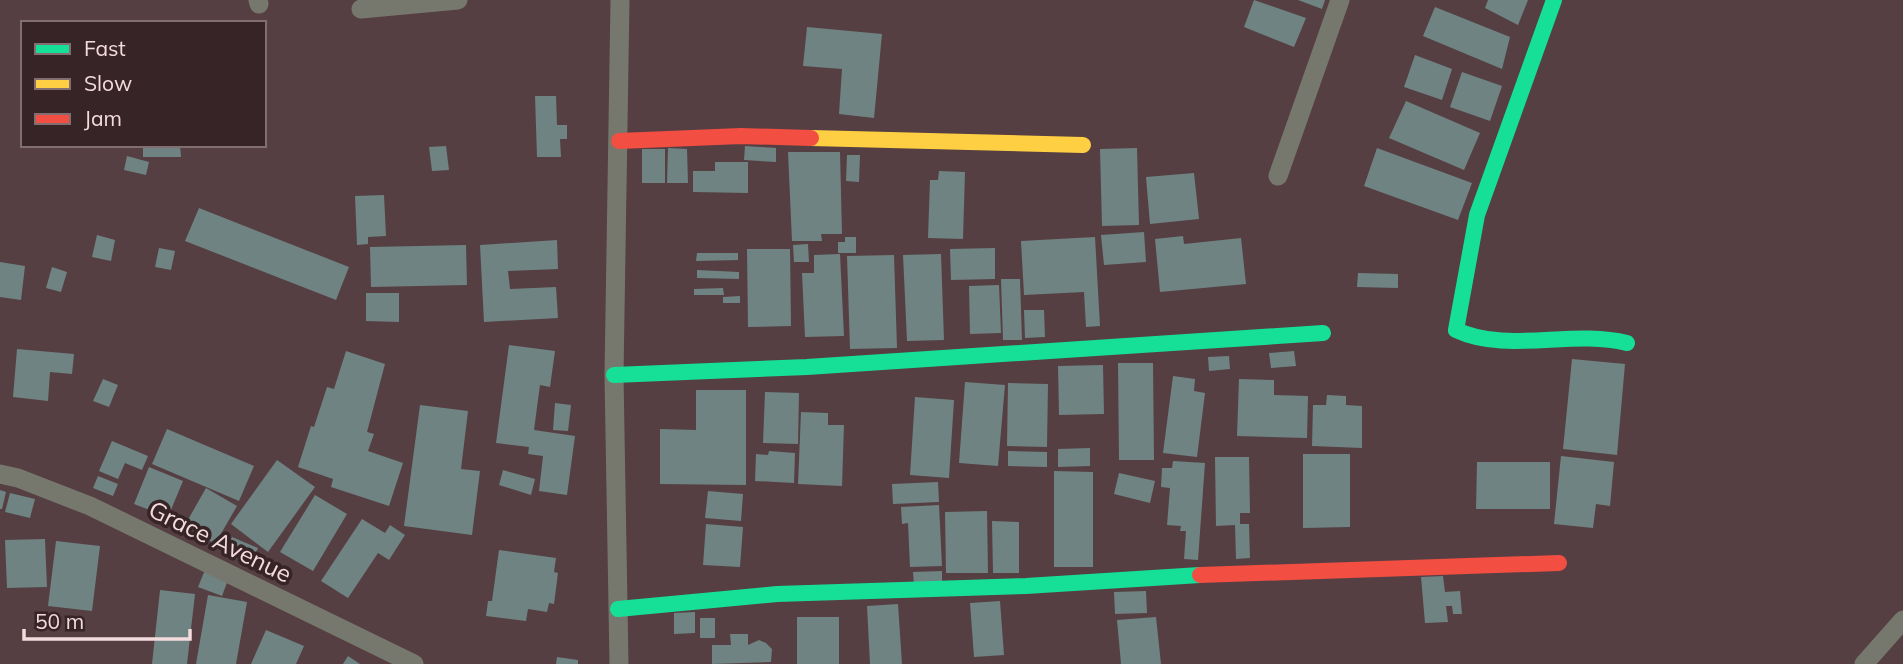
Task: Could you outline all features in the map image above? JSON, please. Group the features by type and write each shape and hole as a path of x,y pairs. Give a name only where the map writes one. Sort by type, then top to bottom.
{"street":[{"path":"361,9 458,0"},
{"path":"619,664 614,375 620,0"},
{"path":"1278,176 1339,0"},
{"path":"1554,0 1477,215 1456,330 1477,341 1603,337 1627,343"},
{"path":"619,141 741,136 1083,145"},
{"path":"614,375 807,367 1324,333"},
{"name":"Grace Avenue","path":"0,474 18,478 90,506 414,664"},
{"path":"618,609 777,594 1026,586 1121,578 1559,563"},
{"path":"1864,664 1903,620"}],"building":[{"path":"1254,0 1306,18 1294,47 1244,27"},
{"path":"1298,0 1325,0 1322,9"},
{"path":"1488,0 1528,0 1518,25 1485,8"},
{"path":"1435,7 1510,37 1502,69 1423,36"},
{"path":"807,27 882,34 874,118 839,114 842,69 803,66"},
{"path":"1415,55 1452,69 1442,100 1404,87"},
{"path":"1462,72 1502,86 1490,121 1450,107"},
{"path":"535,96 556,96 557,125 567,125 567,139 560,139 561,157 537,157"},
{"path":"1406,101 1480,133 1464,170 1389,138"},
{"path":"446,146 449,170 432,171 429,147"},
{"path":"745,146 776,148 776,162 744,160"},
{"path":"143,147 180,147 181,157 143,157"},
{"path":"668,148 687,149 688,183 667,183"},
{"path":"1137,148 1139,225 1102,226 1100,149"},
{"path":"1377,148 1472,183 1458,220 1364,186"},
{"path":"642,149 665,149 665,183 642,183"},
{"path":"788,152 840,152 842,234 821,234 822,241 792,241"},
{"path":"847,155 860,155 859,182 846,181"},
{"path":"127,156 149,162 146,175 124,170"},
{"path":"715,162 748,162 748,193 693,192 693,171 715,171"},
{"path":"939,171 965,172 963,239 928,238 930,180 938,180"},
{"path":"1194,173 1199,219 1150,224 1146,177"},
{"path":"384,195 386,236 368,237 368,244 357,245 355,196"},
{"path":"199,208 349,267 336,300 185,241"},
{"path":"1144,232 1146,262 1104,265 1101,235"},
{"path":"97,235 115,240 111,261 92,257"},
{"path":"1183,236 1184,244 1241,238 1246,284 1160,292 1155,239"},
{"path":"845,237 856,237 856,253 838,253 838,242 845,242"},
{"path":"1095,237 1100,326 1086,327 1084,292 1024,295 1021,241"},
{"path":"557,240 558,269 508,271 510,289 556,287 558,318 484,322 480,245"},
{"path":"808,244 809,262 794,262 793,245"},
{"path":"466,245 467,285 371,287 370,247"},
{"path":"159,248 175,251 171,270 155,267"},
{"path":"995,248 995,279 951,280 950,249"},
{"path":"747,249 790,249 791,326 748,327"},
{"path":"697,253 738,253 738,260 696,261"},
{"path":"840,254 844,336 805,337 802,273 814,273 814,255"},
{"path":"941,254 944,340 907,341 903,255"},
{"path":"894,255 897,348 850,349 847,256"},
{"path":"0,262 25,266 21,300 0,297"},
{"path":"52,267 67,272 61,292 46,288"},
{"path":"697,270 739,272 739,279 697,278"},
{"path":"1358,273 1398,274 1398,288 1357,287"},
{"path":"1001,279 1020,279 1022,340 1003,340"},
{"path":"999,285 1001,333 970,334 969,286"},
{"path":"723,288 724,295 694,295 694,289"},
{"path":"366,293 399,293 399,322 366,321"},
{"path":"740,296 740,303 723,303 723,297"},
{"path":"1024,310 1044,310 1045,337 1025,338"},
{"path":"509,345 555,351 550,387 540,385 534,430 575,436 567,495 539,491 543,456 528,454 529,447 496,443"},
{"path":"17,349 74,354 72,374 50,372 48,401 13,397"},
{"path":"346,351 385,364 367,432 374,434 368,451 403,463 389,506 331,487 333,479 298,467 327,387 334,389"},
{"path":"1294,351 1296,366 1271,368 1269,353"},
{"path":"1229,356 1230,369 1209,371 1208,357"},
{"path":"1572,359 1625,364 1617,455 1563,449"},
{"path":"1118,363 1153,363 1154,460 1119,460"},
{"path":"1103,365 1104,414 1059,415 1058,366"},
{"path":"1173,376 1195,379 1194,391 1205,393 1197,457 1163,453"},
{"path":"103,379 118,385 109,407 93,401"},
{"path":"1239,379 1274,380 1274,395 1308,396 1307,438 1237,436"},
{"path":"965,382 1005,385 998,466 959,463"},
{"path":"1008,383 1048,384 1047,447 1007,446"},
{"path":"696,390 746,390 746,485 660,484 660,429 696,430"},
{"path":"765,392 799,393 798,444 763,443"},
{"path":"1327,395 1346,396 1346,405 1362,406 1362,448 1312,446 1313,405 1326,405"},
{"path":"915,397 954,400 949,478 910,475"},
{"path":"555,403 571,405 568,431 553,430"},
{"path":"420,405 468,411 461,469 480,471 472,535 404,526"},
{"path":"801,412 828,413 828,425 844,425 842,486 798,484"},
{"path":"167,429 254,466 239,501 152,464"},
{"path":"112,441 148,456 142,470 125,463 118,479 99,471"},
{"path":"1090,448 1090,466 1058,467 1058,449"},
{"path":"769,451 795,453 794,483 755,481 756,454 768,455"},
{"path":"1008,451 1047,452 1047,467 1008,466"},
{"path":"1303,454 1350,454 1350,527 1303,528"},
{"path":"1561,456 1614,462 1610,506 1596,504 1593,528 1554,524"},
{"path":"1215,457 1249,457 1250,513 1240,513 1240,524 1249,524 1250,558 1236,559 1235,525 1216,526"},
{"path":"277,460 315,487 268,552 231,524"},
{"path":"1173,461 1205,463 1198,560 1184,559 1186,531 1180,531 1181,526 1167,525 1170,488 1161,487 1162,468 1172,468"},
{"path":"1477,462 1550,462 1550,509 1476,509"},
{"path":"149,467 183,481 168,517 134,504"},
{"path":"503,470 535,479 531,495 499,485"},
{"path":"1054,471 1093,472 1093,567 1054,567"},
{"path":"1119,473 1155,481 1150,503 1114,494"},
{"path":"98,476 118,484 113,496 93,488"},
{"path":"938,482 939,502 893,504 892,484"},
{"path":"206,488 237,506 215,544 185,525"},
{"path":"0,490 6,492 2,509 0,509"},
{"path":"708,491 743,494 741,521 705,518"},
{"path":"10,493 35,499 30,518 5,512"},
{"path":"315,495 347,514 313,571 280,552"},
{"path":"939,505 942,566 910,567 908,523 902,524 901,507"},
{"path":"987,511 988,573 946,573 945,512"},
{"path":"362,519 385,533 390,525 405,535 389,560 378,553 348,598 321,581"},
{"path":"992,521 1019,522 1019,573 993,573"},
{"path":"706,524 743,527 740,567 703,565"},
{"path":"232,537 258,548 250,565 225,554"},
{"path":"45,539 47,587 7,588 5,540"},
{"path":"56,541 100,546 92,611 48,606"},
{"path":"499,550 556,558 554,572 558,573 554,604 549,603 547,612 528,609 526,621 486,616 488,601 492,601"},
{"path":"205,570 228,580 222,596 198,587"},
{"path":"942,571 942,584 914,586 913,572"},
{"path":"1443,576 1445,592 1460,591 1462,614 1453,614 1452,606 1446,606 1448,622 1425,623 1421,577"},
{"path":"160,590 195,594 187,664 152,664"},
{"path":"1146,591 1147,613 1115,614 1114,592"},
{"path":"208,595 247,602 236,664 196,664"},
{"path":"1000,601 1004,655 974,657 970,603"},
{"path":"898,604 902,664 870,664 867,606"},
{"path":"695,612 695,633 674,634 674,613"},
{"path":"797,617 839,617 839,664 797,664"},
{"path":"1156,617 1161,664 1121,664 1117,620"},
{"path":"700,618 715,618 715,638 700,638"},
{"path":"266,630 304,646 296,664 251,664"},
{"path":"730,634 748,634 748,645 759,640 766,643 772,649 771,662 712,664 712,645 731,645"},
{"path":"348,656 360,664 343,664"},
{"path":"557,657 578,660 578,664 556,664"}],"traffic: fast":[{"path":"1554,0 1477,215 1456,330 1496,340 1584,338 1627,343"},
{"path":"614,375 807,367 1323,333"},
{"path":"618,609 777,594 1026,586 1200,575"}],"traffic: slow":[{"path":"811,138 1083,145"}],"traffic: jam":[{"path":"619,141 741,136 811,138"},
{"path":"1200,575 1559,563"}]}
